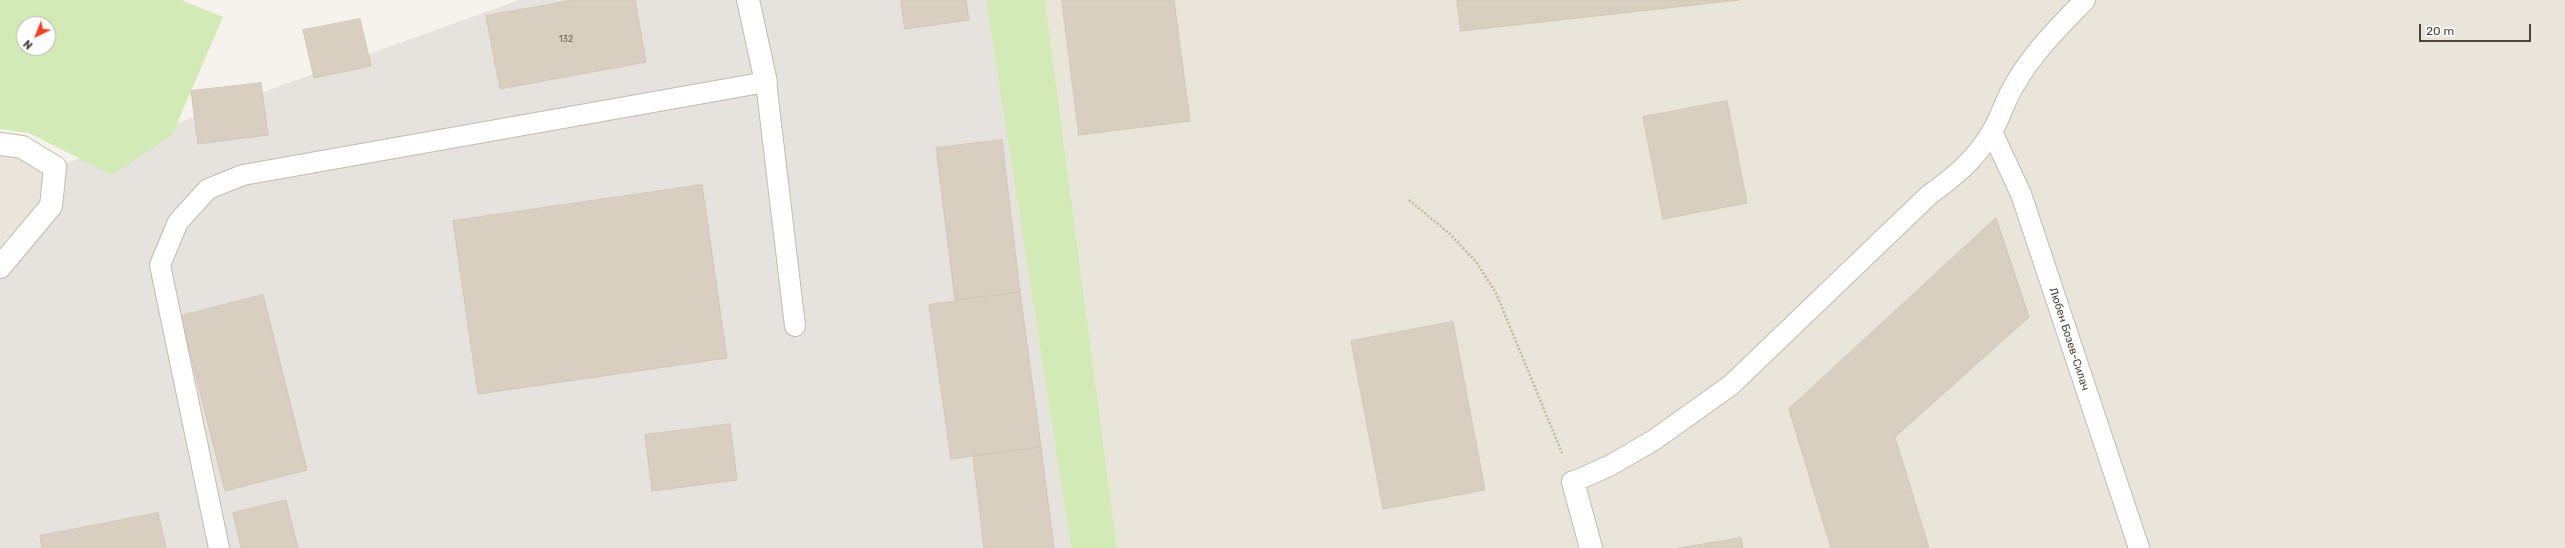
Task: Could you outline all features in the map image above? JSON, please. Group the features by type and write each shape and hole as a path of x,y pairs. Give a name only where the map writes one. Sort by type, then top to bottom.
{"street":[{"path":"748,0 766,82"},
{"path":"0,144 22,147 54,168 51,206 0,267"},
{"path":"1574,482 1591,548"}],"lane":[{"path":"1574,482 1609,466 1654,440 1731,385 1929,195 1957,175 1974,157 1992,132 2014,84 2038,49 2085,0"},
{"path":"219,548 160,265 178,222 208,189 243,175 766,82 794,326"},
{"name":"Любен Бозев-Силач","path":"1992,132 2021,194 2139,548"}],"path":[{"path":"1409,200 1451,235 1477,262 1496,293 1574,482"}],"shaded area":[{"path":"519,0 986,0 1071,548 0,548 0,267 51,206 55,167"},
{"path":"1045,0 2565,0 2565,548 1117,548"},
{"path":"0,144 55,167 51,206 0,267"}],"green space":[{"path":"0,0 181,0 223,17 172,135 112,175 29,133 0,129"},
{"path":"986,0 1045,0 1117,548 1071,548"}],"building":[{"path":"574,0 635,0 646,62 500,89 486,16"},
{"path":"901,0 966,0 969,20 905,29"},
{"path":"1062,0 1174,0 1190,121 1079,135"},
{"path":"1457,0 1739,0 1461,31"},
{"path":"360,19 371,66 314,78 303,30"},
{"path":"261,83 268,135 198,144 191,91"},
{"path":"1727,101 1747,203 1663,219 1643,117"},
{"path":"1002,140 1020,292 955,300 936,148"},
{"path":"702,185 727,358 478,394 453,221"},
{"path":"1996,218 2029,317 1895,437 1929,548 1831,548 1789,409"},
{"path":"1020,292 1041,447 951,459 929,305"},
{"path":"263,295 307,470 225,491 181,316"},
{"path":"1453,322 1485,490 1383,509 1351,341"},
{"path":"730,424 737,480 652,491 645,435"},
{"path":"1041,447 1054,548 984,548 973,456"},
{"path":"286,500 298,548 241,548 233,513"},
{"path":"158,513 166,548 42,548 40,536"},
{"path":"1741,538 1743,548 1679,548"}]}
